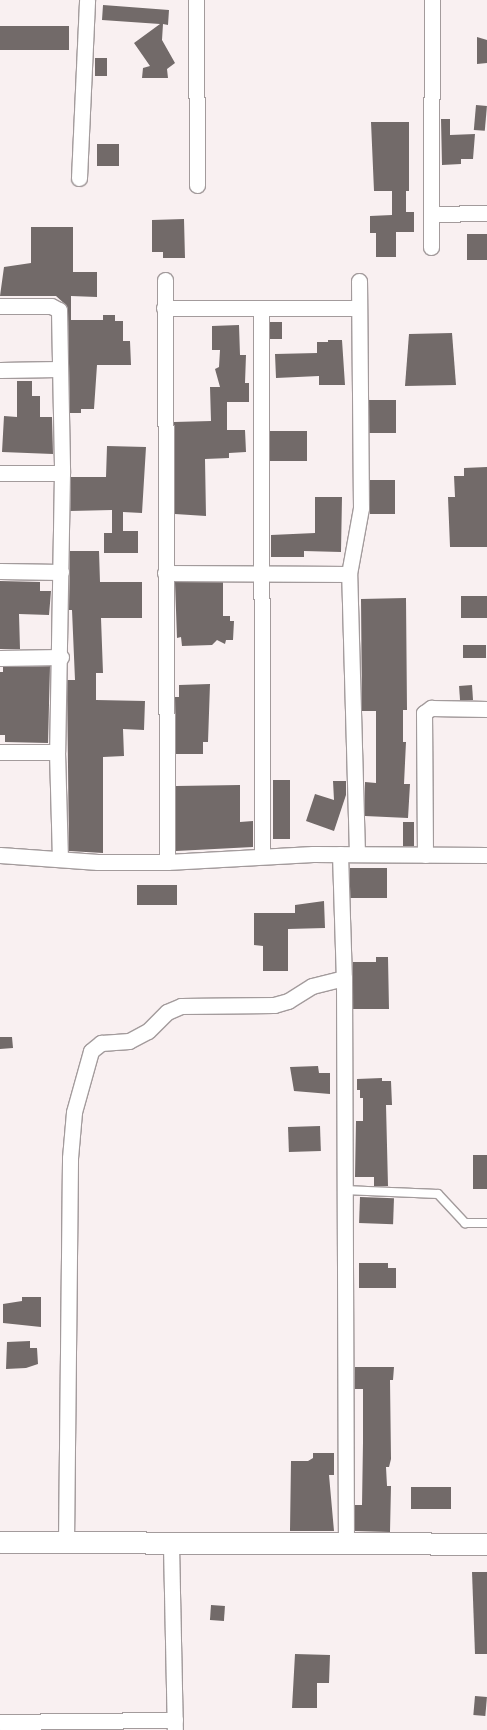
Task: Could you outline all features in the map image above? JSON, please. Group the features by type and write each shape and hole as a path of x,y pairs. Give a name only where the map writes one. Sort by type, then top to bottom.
{"main road":[{"path":"0,1542 171,1545 487,1544"}],"street":[{"path":"80,178 87,0"},
{"path":"196,0 197,185"},
{"path":"431,247 432,0"},
{"path":"431,214 487,213"},
{"path":"165,280 167,862"},
{"path":"357,854 349,574 361,508 359,282"},
{"path":"0,306 51,306 59,310 58,369 62,473 61,657 57,752 60,857"},
{"path":"164,308 359,308"},
{"path":"261,309 263,571 262,856"},
{"path":"0,370 58,369"},
{"path":"0,473 62,473"},
{"path":"0,571 61,572"},
{"path":"165,572 263,571 349,574"},
{"path":"0,658 61,657"},
{"path":"425,855 424,713 431,708 487,709"},
{"path":"0,752 57,752"},
{"path":"340,854 344,978 346,1545"},
{"path":"0,855 60,857 98,862 167,862 262,856 340,854 487,855"},
{"path":"66,1543 70,1158 74,1112 91,1050 101,1043 129,1041 148,1031 167,1012 181,1006 274,1005 288,1001 312,986 344,978"},
{"path":"0,1722 90,1726 175,1725 171,1545"}],"lane":[{"path":"344,1190 438,1194 465,1223 487,1223"}],"building":[{"path":"103,5 169,10 168,25 163,24 162,40 175,63 167,69 168,78 142,78 143,68 150,66 134,43 160,24 102,20"},
{"path":"0,26 69,26 69,50 0,50"},
{"path":"477,37 487,40 487,63 477,64"},
{"path":"95,58 107,58 107,76 95,76"},
{"path":"476,105 487,106 485,131 474,130"},
{"path":"441,119 450,119 450,135 475,134 473,159 461,159 461,164 442,165"},
{"path":"371,122 409,122 409,191 406,191 406,212 414,212 414,232 396,232 396,257 376,257 376,233 370,233 370,216 392,215 392,191 374,191"},
{"path":"97,144 119,144 119,166 97,166"},
{"path":"184,219 185,258 163,258 163,252 152,252 152,220"},
{"path":"31,227 73,227 73,272 97,272 97,297 71,296 71,320 103,320 103,315 115,315 115,321 123,321 123,341 130,341 131,365 97,365 94,409 81,409 81,413 70,413 66,305 56,296 0,296 4,267 31,263"},
{"path":"467,234 487,234 487,260 467,260"},
{"path":"270,322 282,322 282,339 270,339"},
{"path":"239,325 240,355 246,355 245,383 249,383 249,402 227,402 227,430 245,430 246,452 229,453 229,458 205,459 206,516 175,514 174,422 211,421 210,387 220,387 215,369 219,367 220,350 212,350 212,326"},
{"path":"452,333 456,385 405,386 409,334"},
{"path":"328,340 342,340 345,385 319,385 319,376 276,378 275,354 317,353 317,342 328,342"},
{"path":"17,381 32,381 32,396 40,396 40,417 52,417 53,454 2,452 4,416 17,417"},
{"path":"369,400 396,400 396,433 369,433"},
{"path":"270,431 307,431 307,461 270,461"},
{"path":"107,446 146,447 142,513 123,512 123,531 138,531 138,553 104,553 104,533 112,533 112,510 70,511 71,477 106,477"},
{"path":"487,467 487,547 450,547 448,497 455,497 454,476 464,476 464,468"},
{"path":"370,480 395,480 395,514 370,514"},
{"path":"315,497 342,497 341,552 304,551 304,557 271,557 271,535 315,533"},
{"path":"70,551 99,551 100,582 142,582 142,618 101,618 103,673 96,673 96,700 145,701 144,730 123,729 124,756 103,757 103,853 69,851 67,680 75,680 72,610 69,610"},
{"path":"0,581 40,582 40,591 51,591 49,615 19,614 20,649 0,649"},
{"path":"175,582 223,582 223,616 230,616 230,621 234,621 233,640 226,640 225,644 217,640 212,645 182,646 181,637 177,638"},
{"path":"461,596 487,596 487,618 461,618"},
{"path":"406,598 407,710 403,710 403,742 406,742 404,784 410,784 408,818 365,816 365,782 376,783 376,711 362,711 361,599"},
{"path":"463,645 486,645 486,658 463,658"},
{"path":"50,666 48,743 5,742 5,735 0,735 0,672 3,672 3,667"},
{"path":"210,684 208,742 203,742 203,754 176,754 175,697 179,697 179,685"},
{"path":"472,685 473,700 460,701 459,686"},
{"path":"273,780 290,780 290,839 273,839"},
{"path":"333,781 346,781 346,795 334,831 306,821 315,794 334,800"},
{"path":"240,785 240,822 253,821 253,847 176,851 176,786"},
{"path":"403,822 414,822 414,846 403,846"},
{"path":"350,868 387,868 387,898 350,898"},
{"path":"137,885 177,885 177,905 137,905"},
{"path":"324,901 325,928 288,929 288,971 263,971 263,946 254,945 254,913 295,913 295,905"},
{"path":"376,957 388,957 389,1009 353,1009 353,962 376,962"},
{"path":"0,1037 12,1037 13,1048 0,1049"},
{"path":"318,1066 319,1073 330,1073 330,1094 294,1091 290,1067"},
{"path":"382,1078 382,1081 391,1081 392,1105 386,1105 388,1186 374,1186 374,1177 355,1177 356,1121 363,1121 363,1098 360,1098 360,1090 357,1090 357,1079"},
{"path":"320,1126 321,1151 289,1152 288,1127"},
{"path":"473,1155 487,1155 487,1189 473,1189"},
{"path":"360,1197 394,1198 393,1224 359,1223"},
{"path":"359,1263 388,1263 388,1268 396,1268 396,1288 359,1288"},
{"path":"22,1297 41,1297 41,1327 3,1323 3,1304 22,1301"},
{"path":"30,1341 30,1348 37,1348 38,1364 26,1368 6,1369 7,1342"},
{"path":"355,1367 394,1367 393,1380 390,1380 391,1459 389,1467 386,1467 387,1486 391,1486 390,1532 355,1531 355,1505 362,1505 363,1389 355,1389"},
{"path":"313,1453 334,1453 334,1475 329,1475 334,1531 290,1531 291,1461 308,1461 313,1458"},
{"path":"411,1487 451,1487 451,1509 411,1509"},
{"path":"472,1572 487,1572 487,1654 475,1654"},
{"path":"211,1605 225,1606 224,1621 210,1620"},
{"path":"295,1654 330,1655 329,1683 317,1683 317,1708 292,1708"},
{"path":"475,1696 487,1697 485,1716 473,1715"}]}
